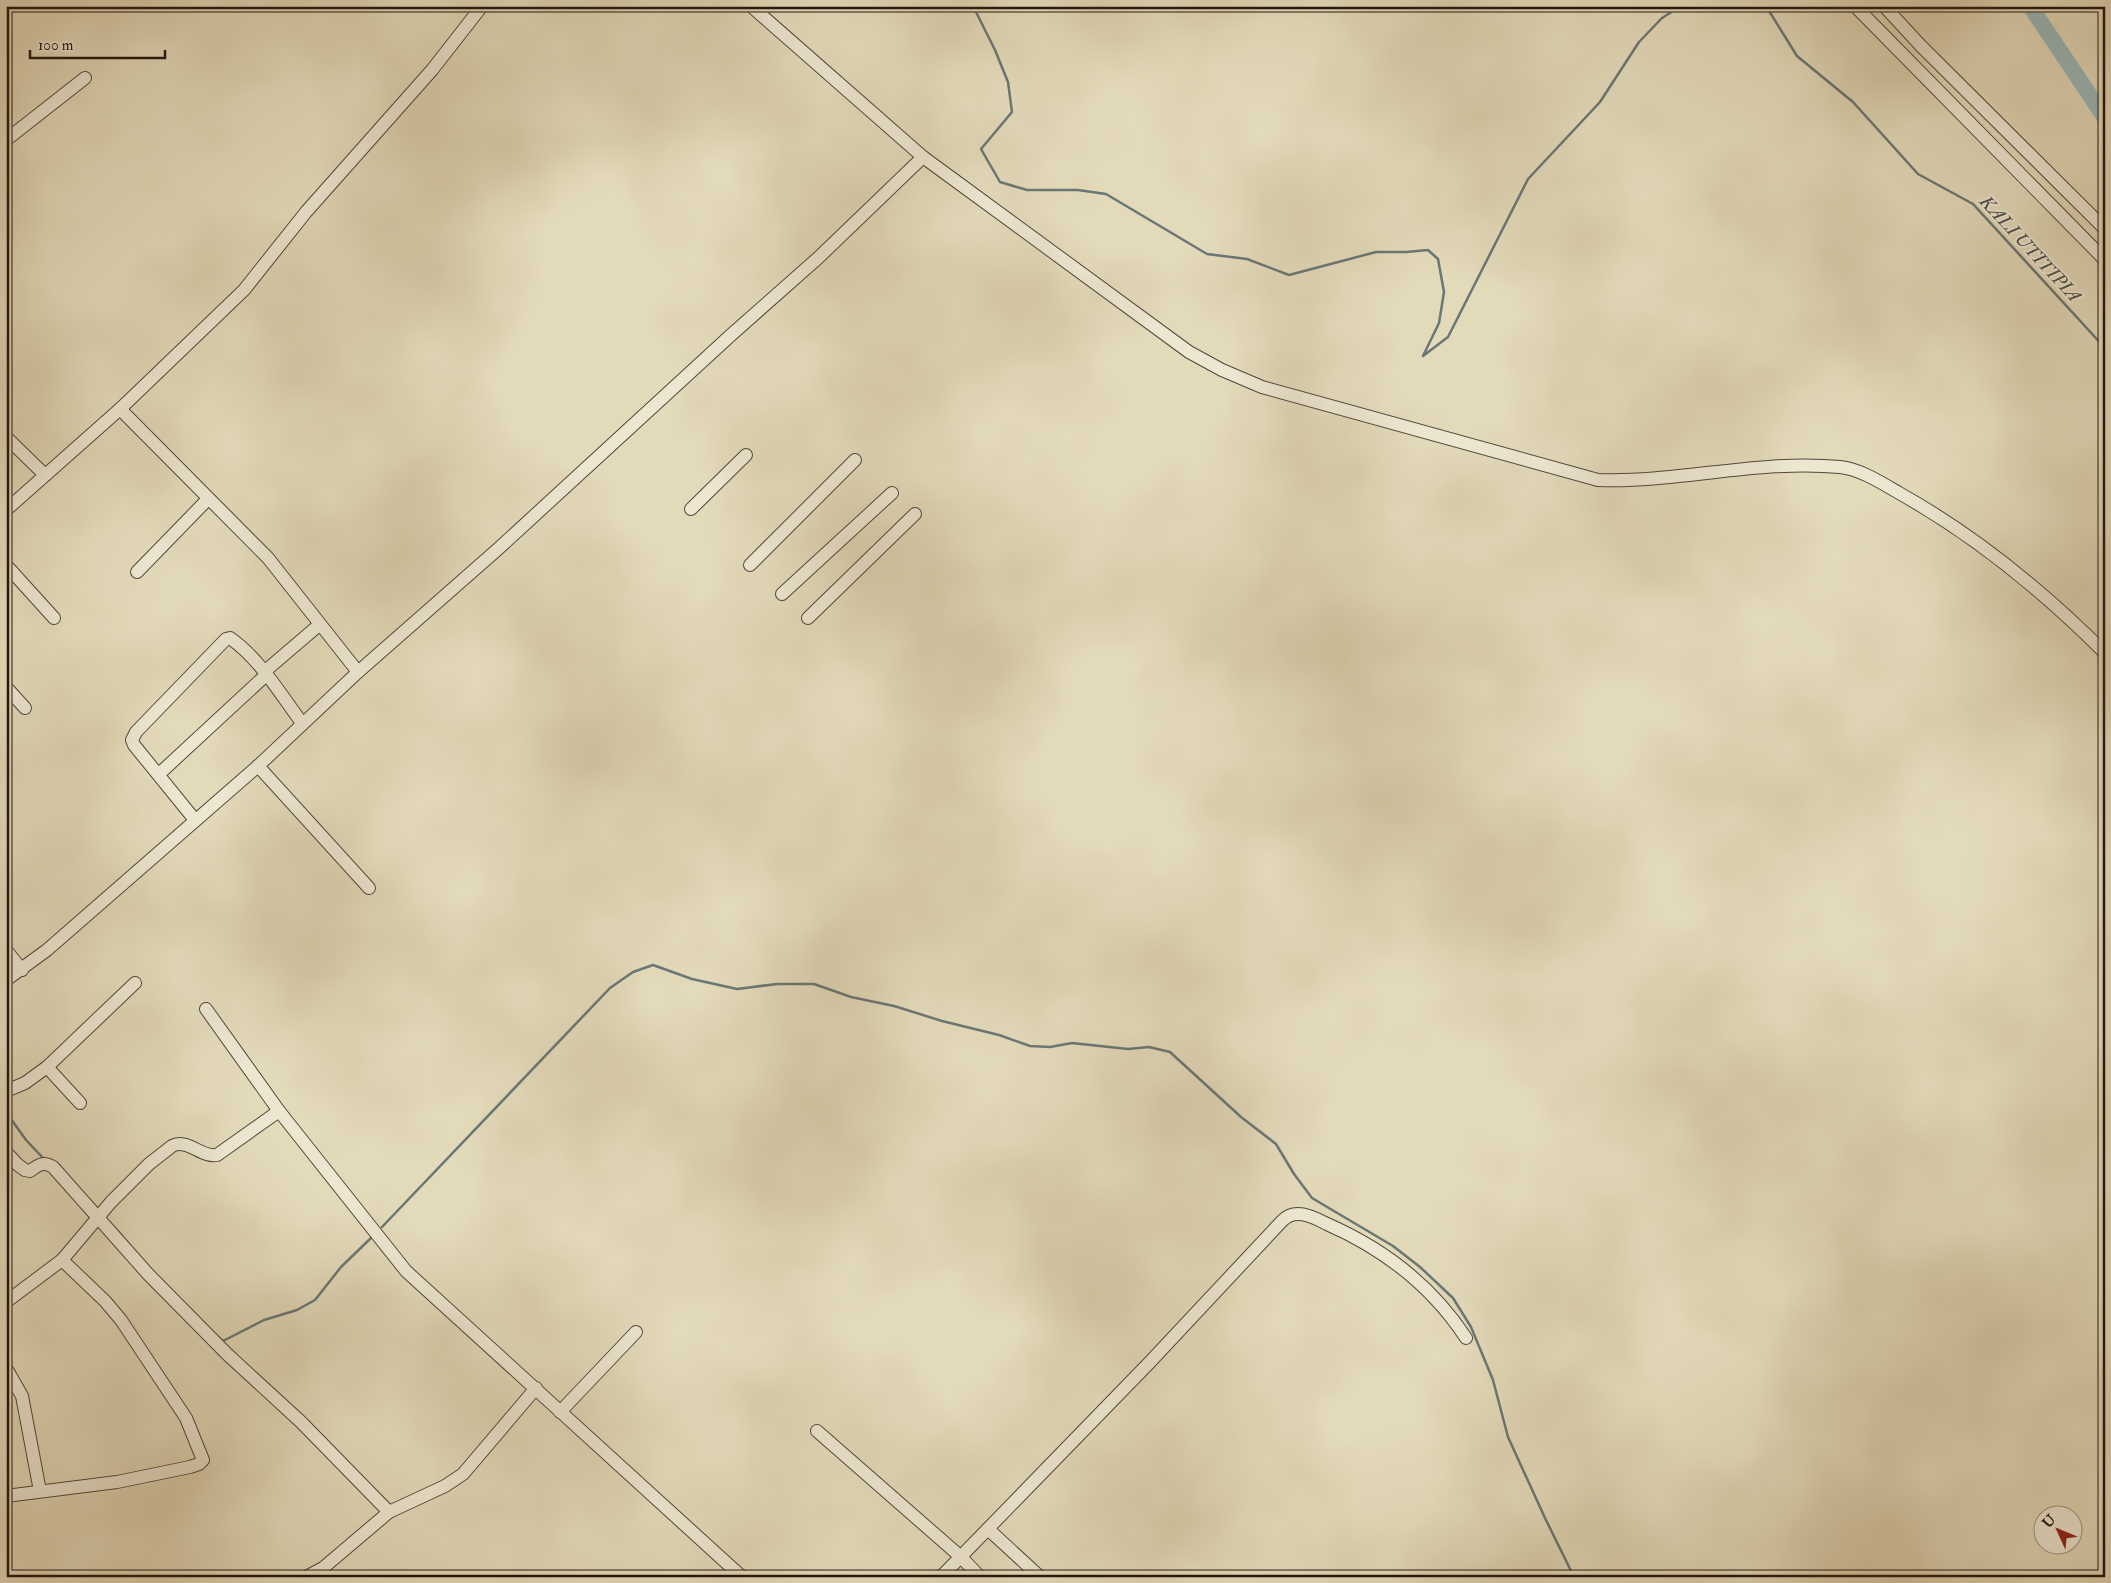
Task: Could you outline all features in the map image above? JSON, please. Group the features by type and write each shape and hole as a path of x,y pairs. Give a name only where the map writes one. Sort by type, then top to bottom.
{"street":[{"path":"7,507 120,409 244,290 306,212 432,70 482,6"},
{"path":"751,6 923,157 1189,352 1240,378 1262,387 1598,480 1633,481 1759,468 1843,467 1892,489 1948,522 1979,544 2024,578 2105,653"},
{"path":"1855,6 2105,260"},
{"path":"1884,6 1921,46 2105,229"},
{"path":"6,140 85,78"},
{"path":"6,980 22,970 258,766 358,672 498,549 716,348 818,258 923,157"},
{"path":"120,409 268,558 358,672"},
{"path":"6,436 45,475"},
{"path":"691,509 746,455"},
{"path":"750,565 855,460"},
{"path":"782,594 892,493"},
{"path":"137,572 208,499"},
{"path":"808,618 915,514"},
{"path":"6,565 54,618"},
{"path":"159,774 265,673 320,625"},
{"path":"196,820 134,745 132,740 136,732 226,639 230,638 239,645 265,673 302,723"},
{"path":"6,687 25,708"},
{"path":"258,766 369,888"},
{"path":"6,950 22,970"},
{"path":"6,1091 25,1083 47,1067 135,983"},
{"path":"206,1009 279,1111 406,1271 560,1412 615,1459 742,1577"},
{"path":"47,1067 80,1104"},
{"path":"6,1302 62,1260 111,1202 149,1164 176,1144 196,1149 205,1154 217,1155 279,1111"},
{"path":"6,1152 25,1170 30,1171 46,1163 52,1167 99,1216 155,1281 227,1354 301,1422 389,1512"},
{"path":"941,1577 1150,1362 1282,1221 1290,1215 1311,1216 1378,1249 1438,1300 1453,1317 1466,1338"},
{"path":"6,1496 117,1482 190,1467 199,1464 203,1460 186,1418 121,1320 105,1301 62,1260"},
{"path":"560,1412 636,1332"},
{"path":"6,1368 22,1396 40,1491"},
{"path":"306,1577 323,1568 389,1512 445,1486 464,1474 536,1388"},
{"path":"817,1431 961,1557 980,1577"},
{"path":"988,1529 1040,1577"}],"waterway":[{"path":"973,6 995,50 1008,82 1012,112 981,149 1000,182 1027,190 1078,190 1106,194 1207,254 1247,259 1289,275 1376,252 1428,250 1438,259 1444,292 1439,323 1423,356 1448,337 1528,179 1600,102 1639,42 1662,18 1681,6"},
{"name":"KALI UTITIPIA","path":"1766,6 1797,56 1853,102 1918,174 1973,204 2105,348"},
{"path":"2030,6 2105,118"},
{"path":"382,1227 610,988 633,972 653,965 692,979 737,989 777,984 814,984 851,997 894,1006 942,1021 999,1035 1030,1046 1050,1047 1072,1043 1128,1049 1149,1047 1170,1052 1241,1117 1276,1144 1294,1174 1312,1198 1393,1246 1420,1267 1453,1298 1471,1327 1493,1380 1508,1437 1574,1577"},
{"path":"6,1112 26,1140 43,1158"},
{"path":"114,1227 122,1236"},
{"path":"218,1337 223,1341 264,1320 297,1310 315,1300 341,1267 371,1238"}]}
